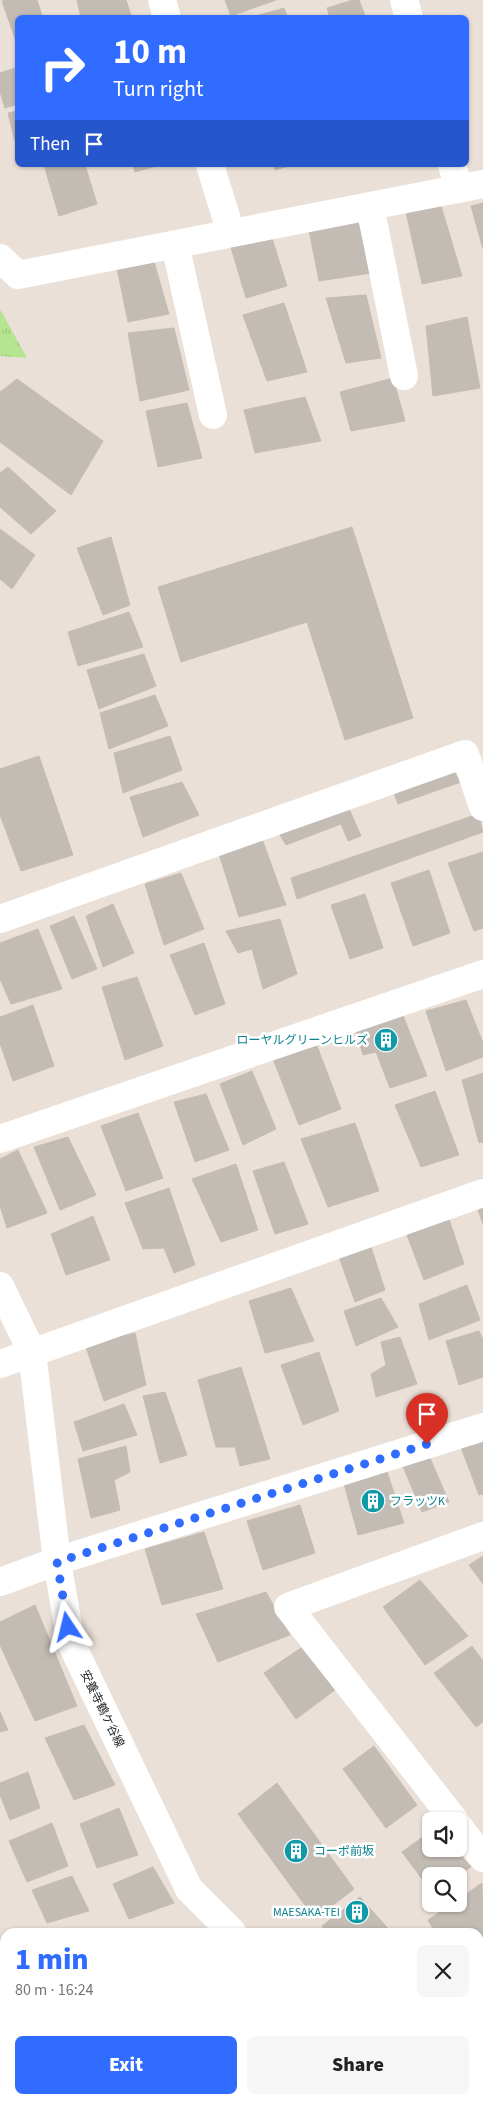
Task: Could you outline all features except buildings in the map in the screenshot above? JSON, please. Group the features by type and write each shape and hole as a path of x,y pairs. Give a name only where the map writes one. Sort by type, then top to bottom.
{"street":[{"path":"162,0 166,15"},
{"path":"404,0 408,15"},
{"path":"211,167 230,233"},
{"path":"0,258 18,275 370,206 464,179"},
{"path":"370,206 404,376"},
{"path":"175,244 213,415"},
{"path":"0,918 466,754 483,807"},
{"path":"0,1139 483,974"},
{"path":"0,1364 483,1193"},
{"name":"安養寺鶴ケ谷線","path":"0,1286 32,1352 57,1562 70,1643 189,1889 228,1928"},
{"path":"0,1582 57,1562 483,1426"},
{"path":"447,1812 288,1608 483,1536"},
{"path":"467,1837 483,1858"}],"green space":[{"path":"0,309 27,358 0,356"}],"place":[{"name":"ローヤルグリーンヒルズ","path":"386,1040"},
{"name":"フラッツK","path":"373,1501"},
{"name":"コーポ前坂","path":"296,1851"},
{"name":"MAESAKA-TEI","path":"357,1912"}],"route":[{"path":"68,1627 57,1562 427,1444"}]}
